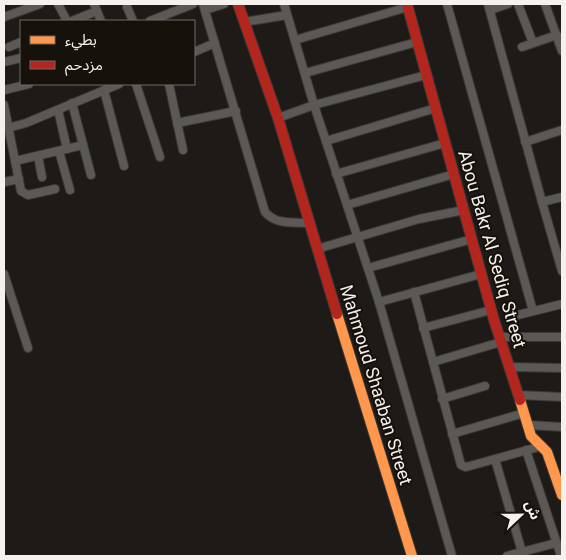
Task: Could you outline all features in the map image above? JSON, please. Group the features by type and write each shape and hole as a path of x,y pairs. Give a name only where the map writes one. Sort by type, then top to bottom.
{"street":[{"path":"4,17 40,4"},
{"path":"58,4 66,20"},
{"path":"153,20 193,4"},
{"path":"224,4 204,7 265,212 276,221 309,223"},
{"name":"Mahmoud Shaaban Street","path":"238,4 278,118 412,556"},
{"path":"284,4 314,105 379,302 452,556"},
{"path":"447,4 532,311"},
{"path":"508,4 489,7 562,271"},
{"path":"518,4 533,44"},
{"path":"545,4 562,49"},
{"path":"295,40 408,5"},
{"name":"Abou Bakr Al Sediq Street","path":"408,5 500,340 534,442 542,446 547,452 562,495"},
{"path":"74,20 96,6 101,20"},
{"path":"127,7 133,20"},
{"path":"244,22 287,14"},
{"path":"522,47 557,35"},
{"path":"9,47 20,42"},
{"path":"305,73 417,42"},
{"path":"195,52 215,43"},
{"path":"4,62 20,58"},
{"path":"278,118 314,105 426,76"},
{"path":"4,90 25,85"},
{"path":"8,128 58,110 116,85"},
{"path":"136,85 160,157"},
{"path":"169,85 183,150"},
{"path":"104,90 124,166"},
{"path":"72,103 91,175"},
{"path":"4,105 21,191 26,195 55,189"},
{"path":"326,141 436,108"},
{"path":"58,110 70,190"},
{"path":"177,123 236,111"},
{"path":"525,142 562,132"},
{"path":"336,174 445,143"},
{"path":"15,161 83,145"},
{"path":"38,156 42,177"},
{"path":"347,206 454,174"},
{"path":"4,182 19,179"},
{"path":"542,202 562,197"},
{"path":"317,249 419,219 464,210"},
{"path":"368,268 472,239"},
{"path":"4,274 6,287 28,348"},
{"path":"379,302 481,274"},
{"path":"414,292 442,399 463,467 542,446"},
{"path":"518,315 562,304"},
{"path":"423,328 491,310"},
{"path":"432,362 500,340 562,337"},
{"path":"509,367 562,368"},
{"path":"442,399 485,386"},
{"path":"518,395 562,397"},
{"path":"452,434 524,413"},
{"path":"528,424 562,427"},
{"path":"526,450 560,556"},
{"path":"495,459 522,552"},
{"path":"507,556 556,543"}],"traffic: slow":[{"path":"337,314 412,556"},
{"path":"520,400 531,436 547,452 562,495"}],"traffic: jam":[{"path":"238,4 278,118 337,314"},
{"path":"407,4 494,320 520,400"}]}
